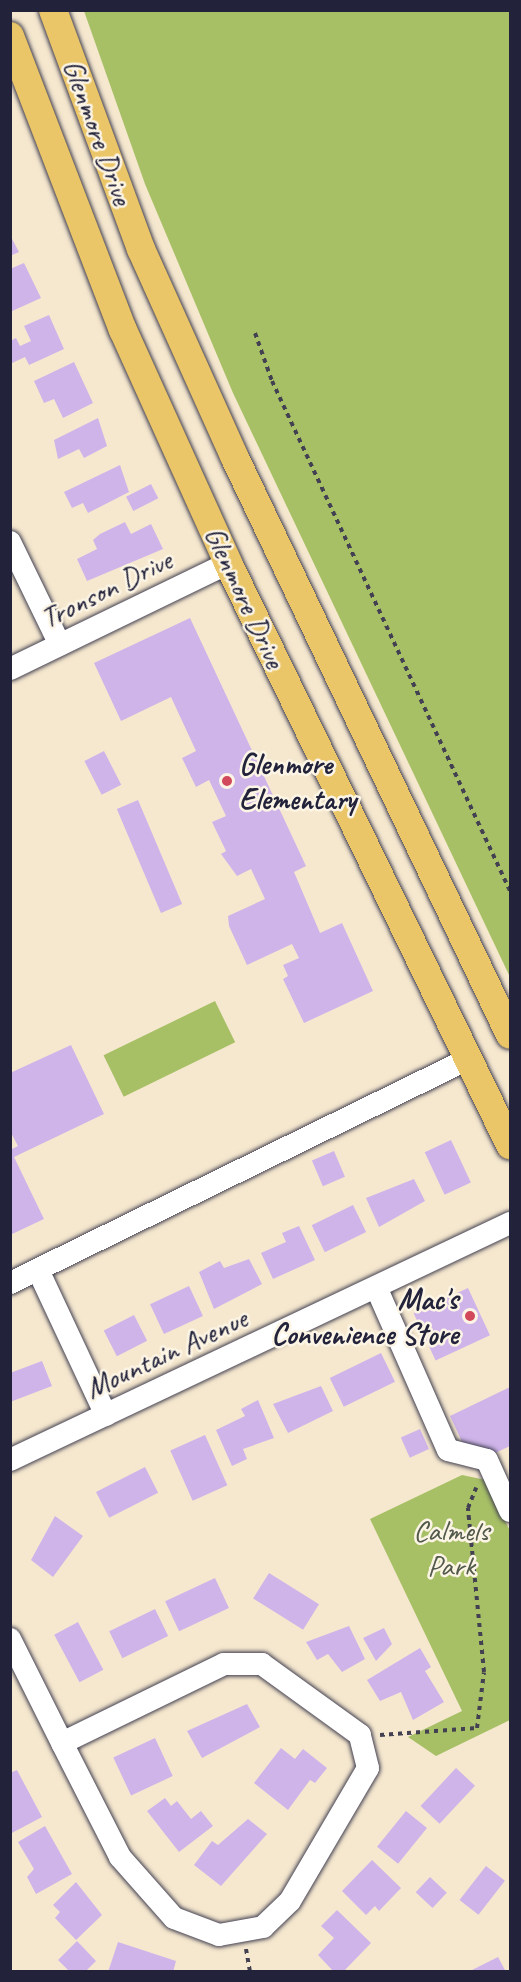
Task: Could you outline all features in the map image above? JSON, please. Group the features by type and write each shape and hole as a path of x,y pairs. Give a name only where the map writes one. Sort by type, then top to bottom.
{"main road":[{"name":"Glenmore Drive","path":"53,10 141,249 229,445 510,1035"},
{"name":"Glenmore Drive","path":"10,36 123,330 228,563 510,1145"}],"street":[{"path":"10,542 60,645"},
{"name":"Tronson Drive","path":"10,669 228,563"},
{"path":"10,1283 468,1059"},
{"name":"Mountain Avenue","path":"10,1460 510,1223"},
{"path":"38,1270 106,1415"},
{"path":"376,1287 448,1450 487,1460 510,1511"},
{"path":"10,1639 62,1743 120,1857 174,1918 219,1935 263,1927 290,1901 368,1768 360,1735 262,1664 224,1664 62,1743"}],"path":[{"path":"255,333 272,381 510,891"},
{"path":"360,1735 477,1728 484,1672 468,1508 487,1460"}],"green space":[{"path":"84,11 510,11 510,977 233,393 145,184"},
{"path":"215,1001 235,1042 124,1097 104,1055"},
{"name":"Calmels Park","path":"462,1475 486,1480 510,1531 510,1720 436,1756 408,1737 462,1711 370,1519"}],"building":[{"path":"10,235 19,252 10,256"},
{"path":"24,263 41,298 10,312 10,269"},
{"path":"49,315 64,349 29,365 25,357 10,364 10,341 16,338 20,346 31,341 24,326"},
{"path":"74,362 93,403 63,418 54,399 44,403 34,381"},
{"path":"98,418 107,446 84,458 79,449 58,459 54,440"},
{"path":"120,465 129,492 88,513 83,503 72,508 64,492"},
{"path":"151,484 158,498 133,511 126,497"},
{"path":"125,522 131,534 151,524 163,549 87,581 77,559 97,549 93,540 100,534"},
{"path":"190,618 306,866 294,872 320,933 342,923 373,991 304,1023 283,979 288,976 283,965 299,958 292,944 247,965 229,926 228,916 265,899 251,869 237,876 221,854 226,851 212,822 226,816 209,780 196,787 182,758 196,751 171,697 121,721 94,663"},
{"path":"104,751 121,785 102,795 84,761"},
{"path":"138,800 182,904 161,913 117,809"},
{"path":"71,1045 104,1114 14,1157 44,1219 10,1235 10,1150 18,1146 10,1131 10,1073"},
{"path":"451,1140 471,1183 445,1195 425,1152"},
{"path":"334,1151 345,1177 323,1186 312,1160"},
{"path":"414,1179 425,1201 379,1227 366,1198"},
{"path":"353,1205 366,1232 325,1252 312,1225"},
{"path":"299,1226 315,1260 273,1279 261,1253 286,1242 282,1233"},
{"path":"249,1259 262,1284 214,1309 199,1272 220,1261 224,1268"},
{"path":"189,1286 203,1316 164,1334 150,1304"},
{"path":"468,1288 490,1335 436,1360 414,1313"},
{"path":"134,1315 147,1341 117,1356 104,1330"},
{"path":"381,1353 395,1382 344,1407 330,1378"},
{"path":"42,1361 52,1386 10,1402 10,1373"},
{"path":"321,1386 333,1411 288,1433 273,1404"},
{"path":"510,1387 510,1446 493,1454 465,1448 450,1416"},
{"path":"258,1400 274,1438 243,1449 247,1459 232,1466 216,1430 245,1416 241,1409"},
{"path":"420,1429 429,1449 410,1458 401,1438"},
{"path":"205,1435 227,1485 193,1501 170,1450"},
{"path":"145,1467 158,1493 109,1518 96,1492"},
{"path":"55,1516 83,1536 53,1577 31,1560"},
{"path":"269,1573 319,1604 303,1630 253,1598"},
{"path":"215,1578 229,1608 179,1631 165,1601"},
{"path":"155,1609 168,1636 122,1658 109,1631"},
{"path":"78,1622 103,1670 80,1682 54,1635"},
{"path":"349,1626 365,1659 342,1672 328,1654 317,1660 306,1642"},
{"path":"384,1628 392,1644 376,1661 363,1638"},
{"path":"420,1648 431,1667 425,1671 444,1702 413,1720 401,1692 380,1701 367,1680"},
{"path":"247,1704 260,1727 202,1758 187,1731"},
{"path":"155,1738 173,1776 131,1796 113,1757"},
{"path":"281,1748 295,1759 303,1749 327,1768 315,1783 310,1780 288,1810 254,1783"},
{"path":"456,1768 475,1786 440,1824 421,1806"},
{"path":"17,1770 42,1817 10,1834 10,1773"},
{"path":"165,1798 171,1806 177,1801 191,1819 201,1811 213,1826 179,1852 147,1811"},
{"path":"406,1811 427,1828 398,1864 377,1847"},
{"path":"248,1819 267,1834 221,1886 194,1865 212,1841 218,1845"},
{"path":"45,1826 72,1874 36,1894 27,1877 34,1869 18,1842"},
{"path":"372,1860 401,1888 379,1911 375,1906 366,1915 342,1891"},
{"path":"486,1866 505,1881 478,1915 460,1900"},
{"path":"430,1877 447,1893 432,1908 416,1892"},
{"path":"76,1882 102,1915 76,1940 55,1918 60,1912 53,1905"},
{"path":"337,1910 371,1943 343,1972 334,1972 318,1955 334,1938 321,1926"},
{"path":"77,1941 96,1961 85,1972 70,1972 58,1960"},
{"path":"118,1942 176,1961 173,1972 108,1972"},
{"path":"498,1957 506,1972 468,1972"}],"place":[{"name":"Glenmore Elementary","path":"227,781"},
{"name":"Mac's Convenience Store","path":"470,1316"}]}
